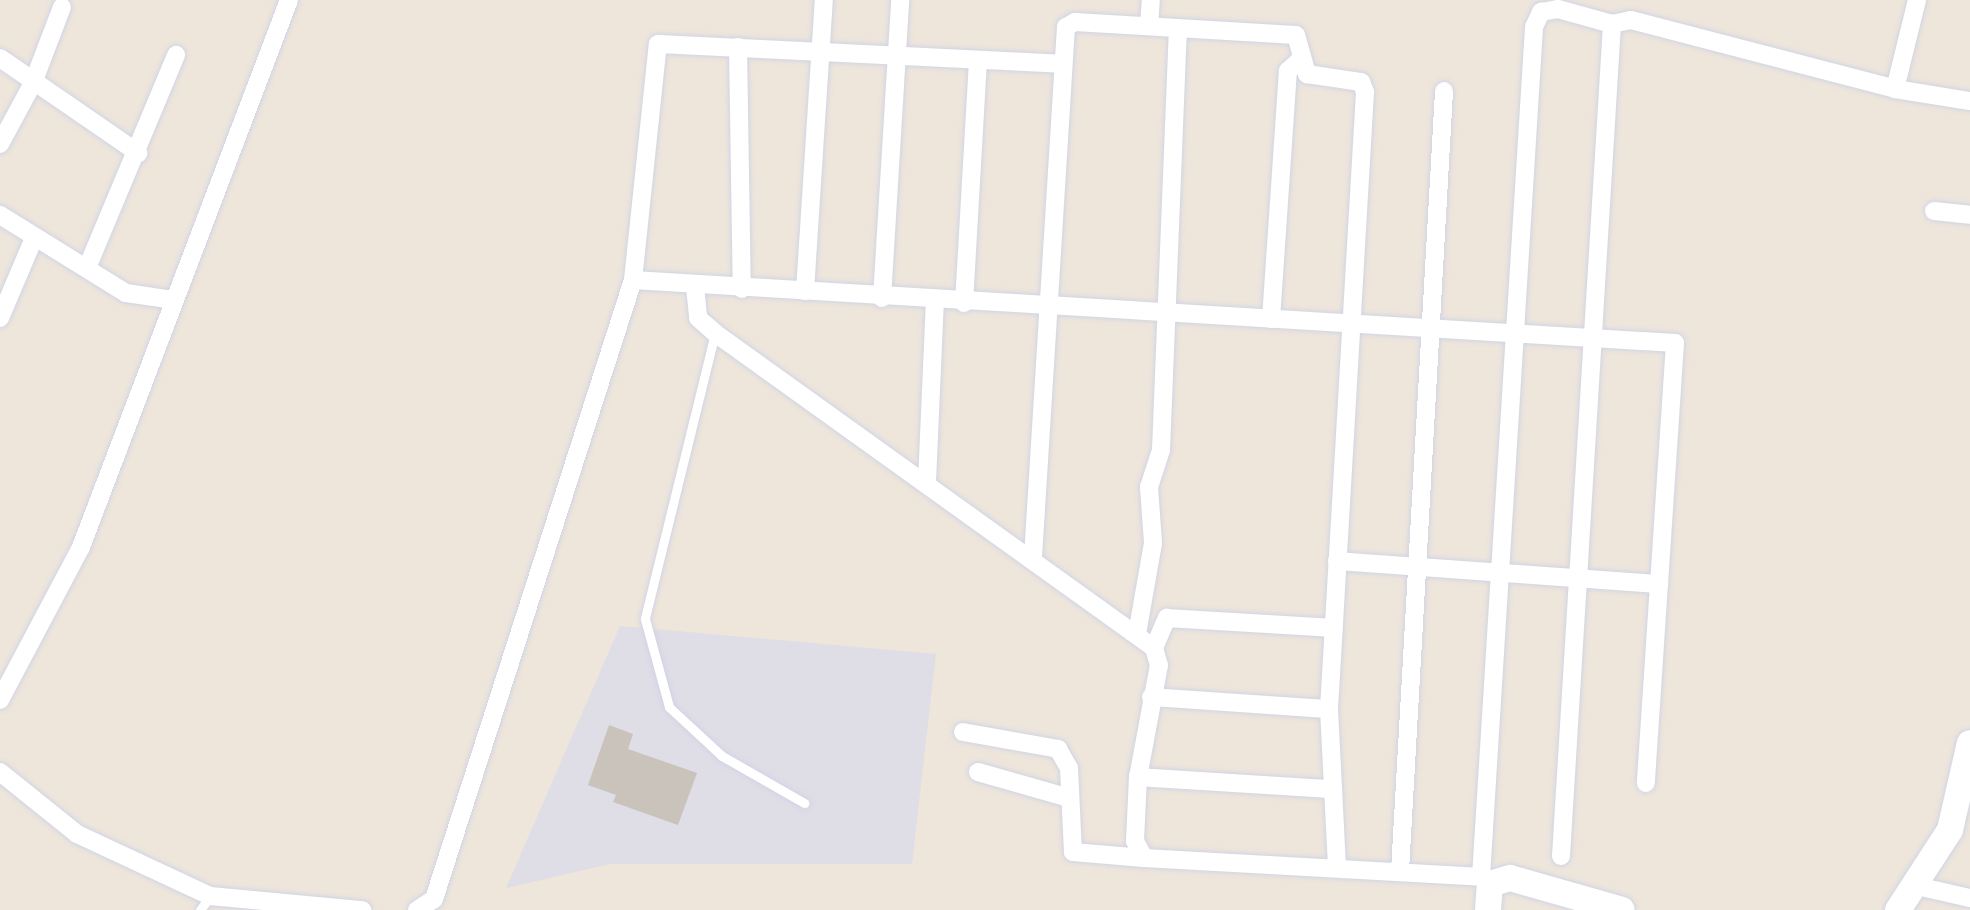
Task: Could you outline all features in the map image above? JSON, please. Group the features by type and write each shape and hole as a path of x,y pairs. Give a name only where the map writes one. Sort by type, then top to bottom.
{"street":[{"path":"0,699 81,547 289,0"},
{"path":"804,291 824,0"},
{"path":"883,298 900,0"},
{"path":"1149,26 1151,0"},
{"path":"1895,89 1917,0"},
{"path":"0,144 33,83 62,7"},
{"path":"1486,890 1499,574 1513,334 1534,27 1541,12 1558,9 1612,24 1632,20 1895,89 1970,101"},
{"path":"1034,557 1063,64 1069,23 1288,33 1298,39 1300,60 1315,78 1364,87 1353,324 1329,709 1330,789 1337,868"},
{"path":"1561,856 1595,338 1612,24"},
{"path":"1137,634 1153,543 1149,487 1161,450 1163,312 1178,28"},
{"path":"418,910 434,899 633,280 658,44 1063,64"},
{"path":"738,47 742,289"},
{"path":"87,268 138,153 176,55"},
{"path":"0,58 138,153"},
{"path":"964,303 978,60"},
{"path":"1271,319 1288,71 1300,60"},
{"path":"1401,871 1417,568 1434,328 1444,90"},
{"path":"1934,211 1970,215"},
{"path":"0,215 126,292 174,300"},
{"path":"0,318 34,238"},
{"path":"633,280 695,287 1434,328 1676,346 1646,783"},
{"path":"695,287 698,318 715,333 1034,557 1154,648 1159,665 1138,777 1135,841 1144,858"},
{"path":"927,482 935,301"},
{"path":"1337,561 1659,584"},
{"path":"1154,648 1167,618 1334,628"},
{"path":"1151,697 1329,709"},
{"path":"963,732 1058,749 1067,756 1076,855 1401,871 1486,890 1510,878 1622,910"},
{"path":"1898,910 1962,818 1970,743"},
{"path":"0,772 77,834 205,903 362,910"},
{"path":"978,772 1069,798"},
{"path":"1138,777 1330,789"},
{"path":"1917,886 1970,898"}],"lane":[{"path":"715,333 645,619 669,707 722,756 804,803"}],"shaded area":[{"path":"620,626 936,654 912,864 610,864 506,888"}],"building":[{"path":"609,725 633,734 628,749 697,773 678,825 613,802 616,795 588,785"}]}
